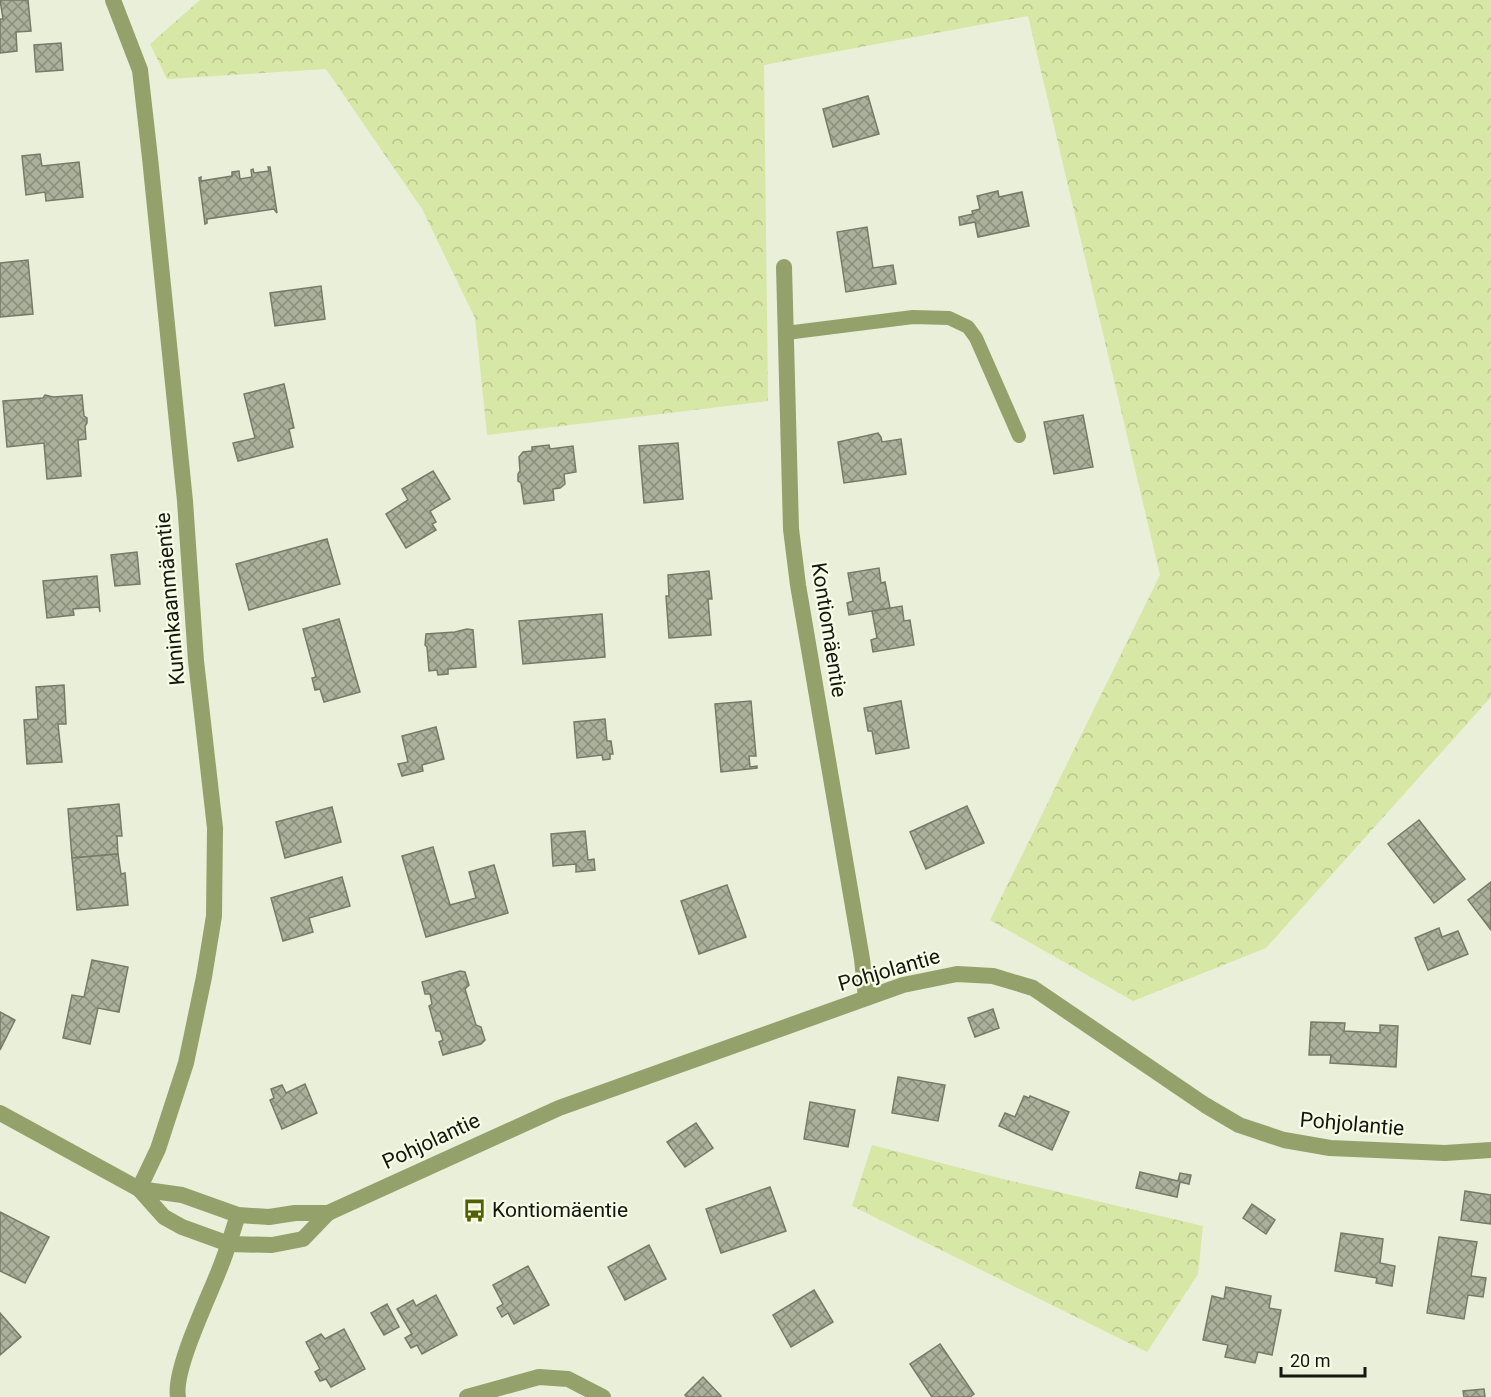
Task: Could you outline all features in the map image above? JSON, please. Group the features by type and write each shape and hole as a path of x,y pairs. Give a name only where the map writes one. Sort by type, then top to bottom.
{"street":[{"name":"Kuninkaanmäentie","path":"113,0 140,70 185,501 196,661 215,828 214,916 186,1063 158,1149 139,1190"},
{"name":"Kontiomäentie","path":"784,267 791,529 798,585 862,959 866,998"},
{"name":"Pohjolantie","path":"0,1113 139,1190 164,1217 182,1227 229,1245 272,1245 303,1239 328,1213 559,1108 903,985 957,974 993,976 1033,988 1205,1105 1239,1125 1284,1140 1330,1148 1444,1153 1491,1150"},
{"name":"Pohjolantie","path":"139,1190 182,1195 237,1215 269,1217 295,1213 328,1213"},
{"path":"178,1397 181,1367 229,1245 237,1215"},
{"path":"467,1397 539,1377 568,1379 603,1397"}],"lane":[{"path":"786,333 913,317 949,318 968,327 976,338 1019,436"}],"green space":[{"path":"200,0 1491,0 1491,697 1266,948 1133,1001 990,920 1160,575 1028,16 764,65 768,401 487,435 475,318 422,209 326,69 167,79 150,44"},
{"path":"872,1145 995,1177 1203,1226 1198,1274 1147,1352 852,1206"}],"building":[{"path":"0,0 28,0 31,31 16,32 17,51 0,53 0,19 3,19"},
{"path":"61,43 63,70 36,72 34,45"},
{"path":"868,96 879,134 833,147 823,109"},
{"path":"40,154 42,166 79,162 83,197 46,201 45,192 26,195 22,156"},
{"path":"268,167 270,167 277,213 274,209 207,219 205,224 199,178 201,177 201,181 232,176 232,172 239,171 240,179 252,177 251,170 253,169 254,173 269,171"},
{"path":"998,191 999,197 1022,192 1029,226 978,237 975,222 960,225 959,217 973,214 972,211 980,209 977,196"},
{"path":"867,227 873,268 893,265 896,284 846,292 837,232"},
{"path":"28,260 33,314 0,317 0,263"},
{"path":"321,286 325,319 275,326 270,293"},
{"path":"284,384 294,428 289,429 293,447 238,461 233,443 255,438 244,394"},
{"path":"45,395 53,397 82,395 87,423 85,426 86,439 78,440 81,476 47,479 44,443 7,447 3,401 43,398"},
{"path":"1083,415 1093,467 1054,474 1044,422"},
{"path":"878,433 882,442 901,439 906,474 844,483 838,442"},
{"path":"678,443 683,499 644,503 639,446"},
{"path":"549,445 550,449 573,446 576,472 564,474 565,484 553,489 554,500 524,504 521,483 518,481 519,457 523,452 532,451 532,447"},
{"path":"433,471 450,499 430,511 436,522 432,524 436,530 406,548 386,514 408,500 402,489"},
{"path":"327,539 340,584 249,610 236,564"},
{"path":"137,552 140,584 115,586 111,555"},
{"path":"879,568 881,583 885,582 890,608 849,615 847,603 853,601 848,573"},
{"path":"709,571 712,599 708,599 711,635 669,638 666,596 669,596 668,575"},
{"path":"97,576 100,612 99,607 73,609 74,615 47,618 43,581"},
{"path":"902,606 904,621 910,620 914,645 873,652 871,640 877,638 872,611"},
{"path":"602,614 605,657 523,664 519,621"},
{"path":"339,619 360,692 324,702 320,689 315,690 312,678 316,677 303,629"},
{"path":"473,630 476,667 448,669 448,674 438,675 437,670 429,671 425,645 426,634"},
{"path":"64,685 66,724 58,724 62,762 27,764 24,720 38,719 36,687"},
{"path":"751,701 756,756 749,756 750,767 757,766 757,768 721,772 715,704"},
{"path":"901,701 909,748 876,754 872,731 868,731 864,708"},
{"path":"605,719 607,741 611,741 613,754 610,754 610,759 603,760 602,755 577,758 574,722"},
{"path":"436,727 444,759 422,765 423,771 402,776 398,764 408,762 402,736"},
{"path":"119,804 122,836 117,836 118,854 72,858 68,809"},
{"path":"967,806 984,843 926,869 910,832"},
{"path":"332,807 341,842 285,858 276,822"},
{"path":"1419,820 1465,879 1434,903 1388,844"},
{"path":"585,831 588,860 594,859 595,870 576,872 576,864 553,866 551,834"},
{"path":"433,847 450,905 476,898 469,872 494,865 508,913 426,937 402,856"},
{"path":"118,854 121,874 125,873 128,905 77,910 72,858"},
{"path":"342,877 350,906 309,918 313,932 283,941 271,898"},
{"path":"1491,882 1491,930 1468,900"},
{"path":"727,885 746,937 699,954 681,901"},
{"path":"1439,928 1442,937 1458,931 1468,954 1428,970 1415,938"},
{"path":"92,960 128,967 119,1012 98,1008 90,1044 63,1038 72,995 84,997"},
{"path":"460,971 465,972 469,985 465,989 476,1025 481,1027 485,1040 481,1044 443,1055 439,1042 443,1040 440,1031 436,1031 429,1006 432,1004 430,994 425,994 422,982"},
{"path":"993,1009 999,1028 975,1037 968,1018"},
{"path":"0,1012 15,1020 0,1050"},
{"path":"1311,1022 1345,1023 1344,1031 1380,1033 1380,1025 1398,1026 1396,1067 1330,1063 1331,1055 1309,1055"},
{"path":"898,1077 945,1085 938,1121 892,1113"},
{"path":"305,1084 317,1113 282,1129 270,1100 274,1098 271,1089 282,1085 286,1093"},
{"path":"1024,1096 1029,1098 1030,1096 1069,1112 1052,1150 999,1126 1005,1113 1015,1117"},
{"path":"810,1102 855,1110 848,1147 804,1139"},
{"path":"696,1123 713,1148 685,1167 667,1142"},
{"path":"1140,1172 1178,1181 1180,1173 1191,1175 1189,1184 1180,1182 1177,1197 1136,1188"},
{"path":"770,1187 786,1231 721,1253 706,1209"},
{"path":"1465,1191 1491,1195 1491,1224 1461,1220"},
{"path":"1252,1204 1275,1220 1266,1234 1243,1218"},
{"path":"0,1212 49,1237 25,1283 0,1271"},
{"path":"1341,1233 1383,1239 1380,1263 1395,1266 1392,1286 1376,1283 1377,1278 1335,1271"},
{"path":"1439,1237 1477,1242 1471,1276 1486,1278 1483,1297 1468,1295 1464,1319 1427,1313"},
{"path":"649,1245 666,1279 625,1300 608,1267"},
{"path":"528,1266 549,1305 514,1324 508,1313 502,1317 497,1308 503,1304 493,1285"},
{"path":"1226,1287 1271,1296 1269,1308 1281,1310 1272,1355 1258,1352 1255,1363 1225,1357 1228,1345 1203,1340 1212,1296 1224,1299"},
{"path":"814,1290 833,1322 791,1347 773,1315"},
{"path":"436,1295 457,1335 422,1354 417,1345 411,1348 405,1338 412,1334 397,1309 413,1300 416,1306"},
{"path":"387,1304 399,1327 384,1335 371,1313"},
{"path":"0,1313 21,1337 0,1355"},
{"path":"344,1329 365,1369 331,1387 326,1379 320,1381 315,1372 320,1369 306,1342 321,1334 325,1339"},
{"path":"940,1344 974,1394 970,1397 932,1397 910,1364"},
{"path":"703,1377 721,1396 687,1397 685,1395"},
{"path":"1484,1389 1485,1397 1464,1397 1463,1391"}],"place":[{"name":"Kontiomäentie","path":"474,1210"}]}
